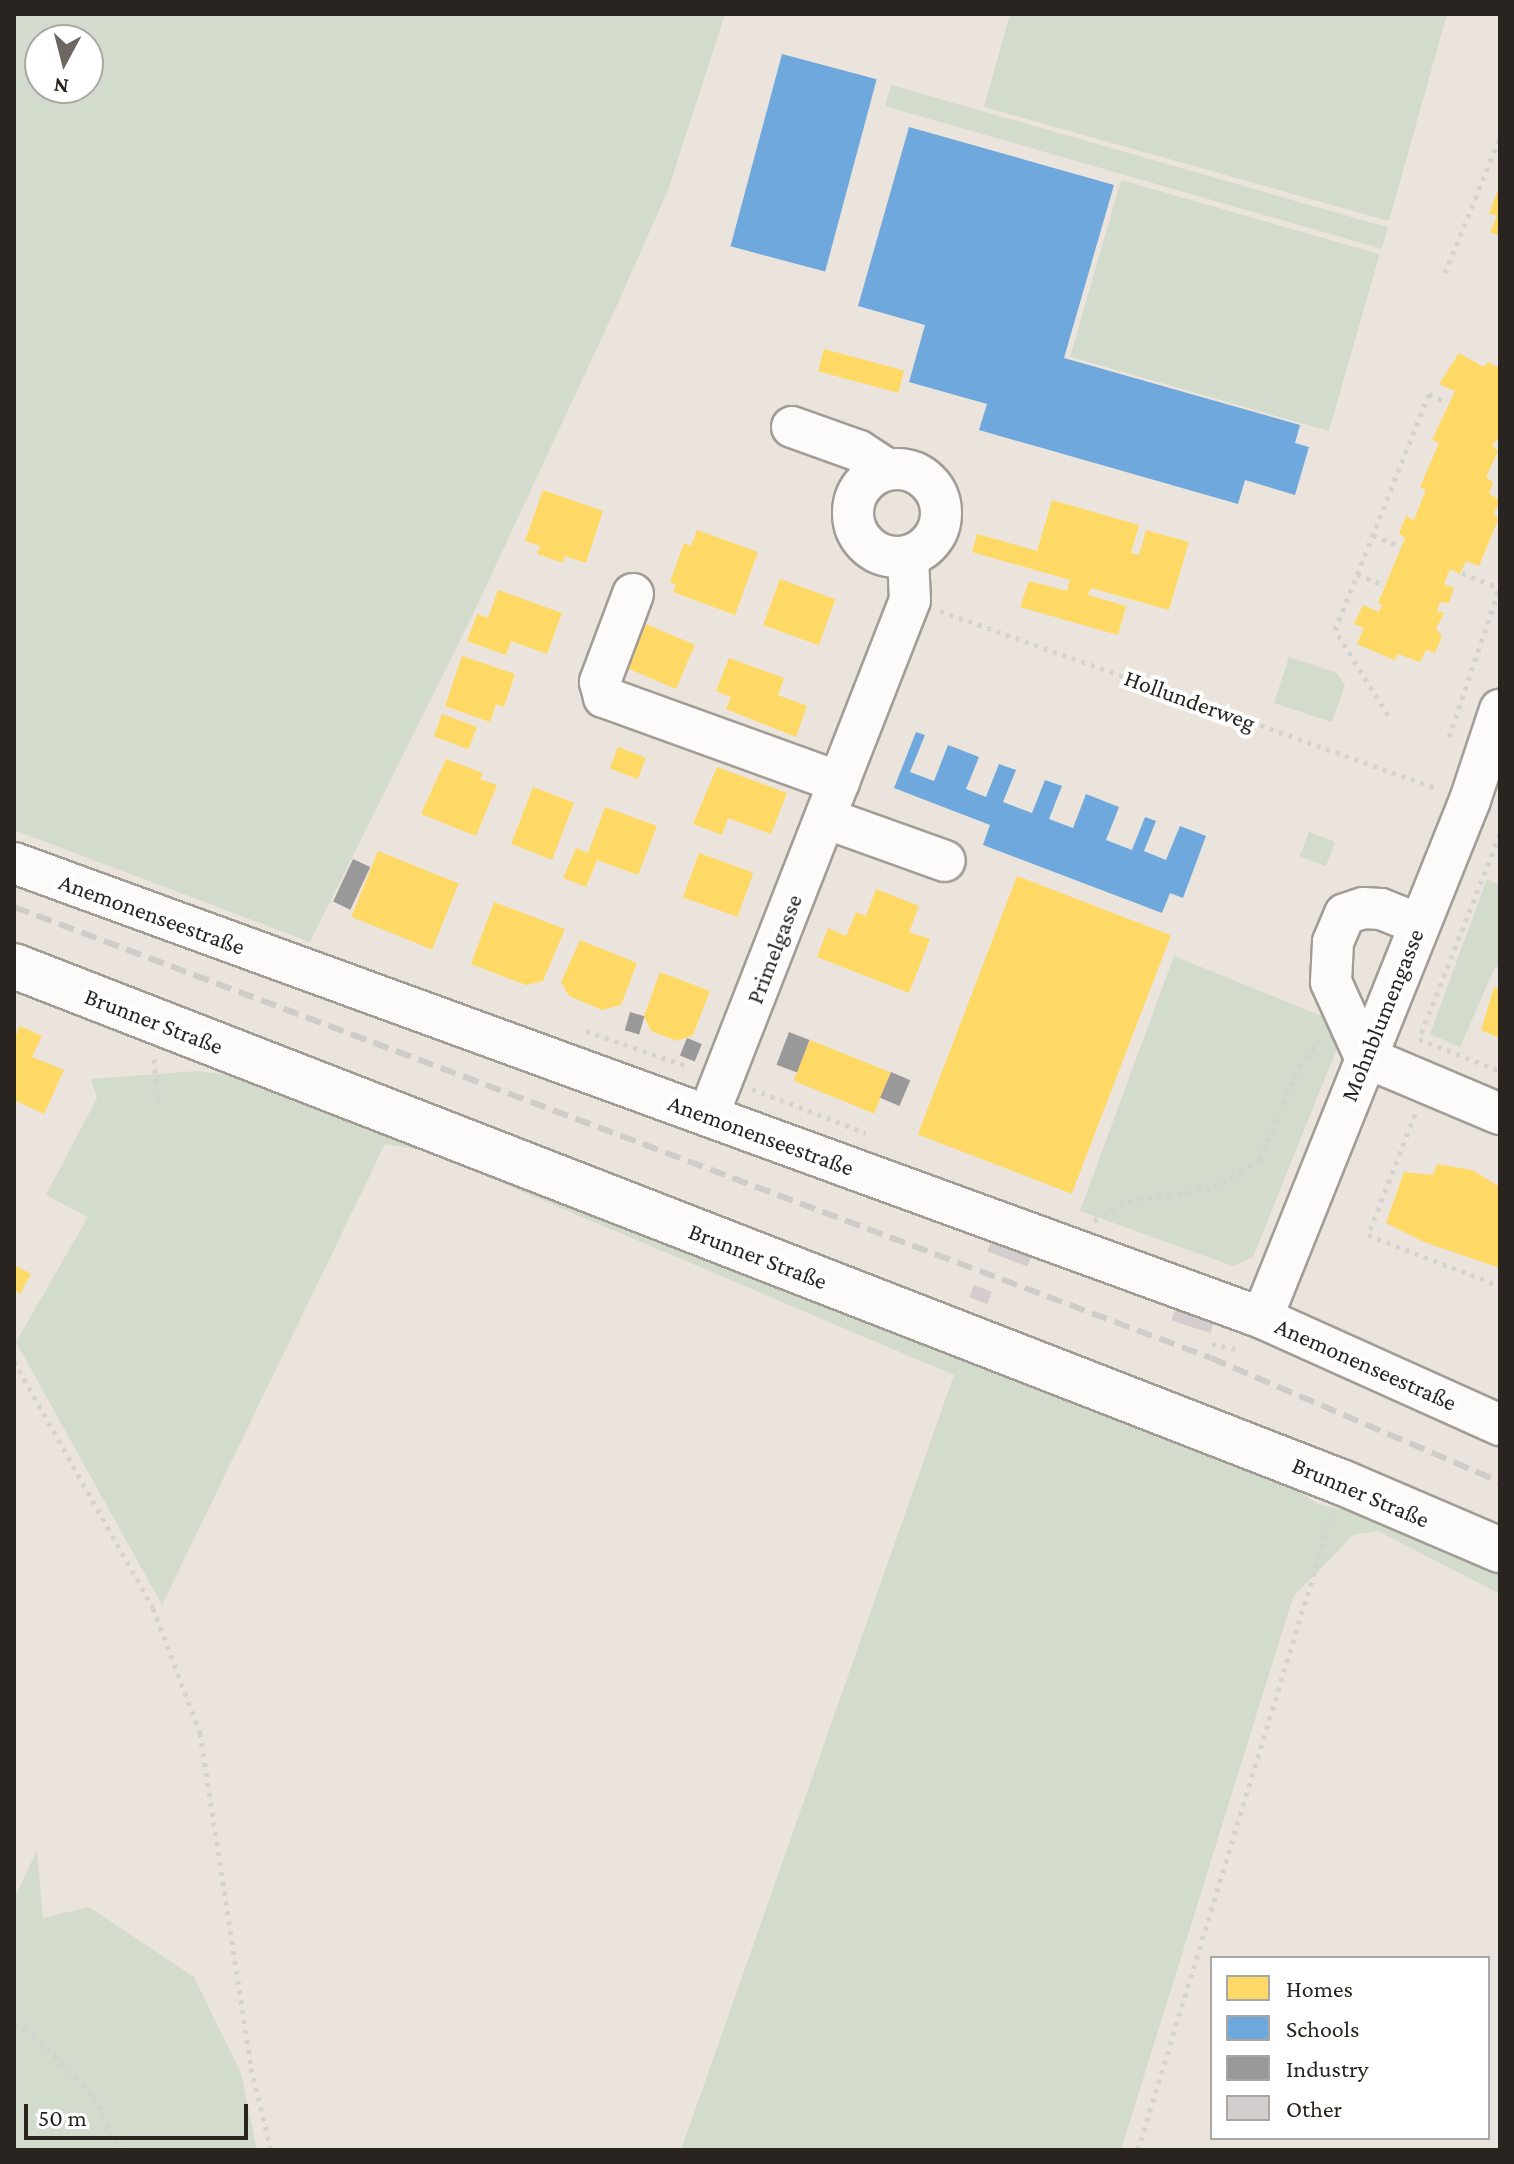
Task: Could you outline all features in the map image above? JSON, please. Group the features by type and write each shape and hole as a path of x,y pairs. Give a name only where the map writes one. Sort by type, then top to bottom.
{"main road":[{"name":"Brunner Straße","path":"14,966 1341,1482 1500,1550"}],"street":[{"path":"792,427 859,451 887,469 921,476 942,503 941,526 929,546 908,557 885,556 864,544 853,523 854,500 866,480 887,469"},
{"name":"Primelgasse","path":"708,1116 910,600 908,557"},
{"path":"633,594 600,682 604,697 832,800 945,861"},
{"name":"Mohnblumengasse","path":"1262,1318 1470,800 1500,710"},
{"name":"Anemonenseestraße","path":"14,863 1262,1318 1500,1425"},
{"path":"1419,924 1381,909 1345,914 1333,942 1331,982 1365,1057 1500,1114"}],"path":[{"path":"1445,273 1500,137"},
{"path":"1491,160 1500,163"},
{"path":"1388,715 1335,630 1429,394 1443,401"},
{"path":"1373,535 1397,545"},
{"path":"1449,737 1500,587 1462,573"},
{"path":"1357,574 1380,584"},
{"name":"Hollunderweg","path":"910,600 1470,800"},
{"path":"1500,834 1419,1039 1500,1071"},
{"path":"1093,1222 1128,1201 1214,1188 1260,1159 1299,1066 1345,1012"},
{"path":"159,1108 153,1049 161,1023"},
{"path":"1427,1083 1368,1235 1500,1286"},
{"path":"14,1361 153,1608 200,1733 251,2068 271,2150"},
{"path":"1138,2150 1341,1482"},
{"path":"14,2024 33,2034 94,2097 114,2141 125,2150"}],"green space":[{"path":"14,14 725,14 668,190 618,303 474,612 310,942 14,830"},
{"path":"1010,14 1447,14 1389,221 984,107"},
{"path":"891,85 1388,228 1382,249 885,106"},
{"path":"1121,180 1380,254 1329,431 1070,357"},
{"path":"1289,657 1337,673 1345,685 1332,722 1274,703"},
{"path":"1309,832 1335,842 1326,866 1300,856"},
{"path":"1487,879 1500,885 1500,967 1495,967 1460,1047 1430,1034"},
{"path":"1174,956 1324,1017 1340,1041 1253,1257 1233,1266 1080,1211"},
{"path":"197,1071 258,1078 1267,1469 1318,1504 1393,1521 1500,1570 1500,1594 1378,1531 1353,1535 1293,1597 1121,2150 681,2150 954,1375 427,1151 385,1144 162,1605 16,1342 88,1217 46,1195 97,1098 91,1079"},
{"path":"37,1850 43,1918 89,1907 194,1977 241,2073 257,2150 14,2150 14,1899"}],"building: Homes":[{"path":"1500,185 1500,236 1490,232 1497,216 1489,213"},
{"path":"824,349 904,370 898,393 818,371"},
{"path":"1459,353 1484,367 1488,362 1500,368 1500,437 1492,445 1498,451 1486,477 1493,482 1489,494 1500,500 1494,513 1498,520 1479,566 1466,561 1460,574 1450,569 1444,584 1454,588 1449,603 1440,602 1437,611 1444,613 1436,629 1442,636 1435,653 1426,650 1420,662 1398,654 1394,660 1357,644 1364,628 1354,624 1363,605 1379,612 1382,605 1378,603 1405,538 1399,533 1406,516 1414,520 1426,490 1420,487 1439,443 1432,440 1455,391 1439,384"},
{"path":"543,490 603,511 586,563 565,556 563,563 537,554 540,546 525,541"},
{"path":"1052,500 1139,525 1131,553 1139,555 1146,530 1189,542 1169,610 1091,588 1088,595 1126,606 1118,635 1020,607 1029,581 1067,591 1070,580 972,552 977,534 1037,551"},
{"path":"697,530 758,552 735,615 673,592 676,585 670,582 684,543 691,546"},
{"path":"780,579 835,599 819,645 763,625"},
{"path":"498,590 562,613 547,654 511,641 506,655 467,641 477,614 488,618"},
{"path":"646,624 695,645 676,689 627,668"},
{"path":"462,656 515,674 504,707 496,704 490,722 445,706"},
{"path":"729,658 784,678 778,695 807,706 796,737 726,709 731,697 716,691"},
{"path":"442,714 477,727 469,749 434,737"},
{"path":"618,747 646,758 638,779 610,768"},
{"path":"446,759 483,773 480,779 497,785 476,836 421,814"},
{"path":"717,767 787,793 771,834 728,818 722,835 693,824"},
{"path":"533,787 574,803 552,860 511,844"},
{"path":"605,807 657,826 638,875 597,860 586,887 563,878 576,848 588,853"},
{"path":"378,851 459,884 432,949 351,917"},
{"path":"699,853 754,873 737,917 683,897"},
{"path":"1017,876 1171,935 1072,1194 918,1135"},
{"path":"876,889 919,906 909,932 930,939 909,993 817,957 828,928 846,936 856,912 866,916"},
{"path":"494,902 565,929 543,981 526,985 471,964"},
{"path":"580,940 637,963 621,1005 602,1010 569,996 561,982"},
{"path":"660,972 710,991 693,1035 677,1041 651,1031 644,1016"},
{"path":"1494,987 1500,990 1500,1046 1499,1038 1481,1030"},
{"path":"20,1026 42,1036 32,1057 64,1070 44,1114 14,1100 14,1038"},
{"path":"810,1040 891,1073 874,1113 794,1081"},
{"path":"1437,1164 1472,1170 1500,1187 1500,1268 1424,1242 1386,1223 1404,1172 1433,1175"},
{"path":"14,1265 31,1274 20,1294 14,1290"}],"building: Schools":[{"path":"782,54 877,79 825,272 730,246"},
{"path":"909,127 1114,185 1064,358 1300,425 1295,443 1309,447 1295,495 1245,480 1238,504 979,430 987,404 909,382 925,325 858,306"},
{"path":"916,732 925,735 910,772 934,781 948,745 979,757 966,789 986,797 999,764 1016,770 1003,802 1032,813 1045,780 1062,786 1049,819 1073,828 1086,794 1119,807 1106,840 1132,850 1145,817 1156,821 1144,851 1166,860 1180,826 1206,836 1183,898 1170,893 1162,913 983,845 990,825 894,788"}],"building: Industry":[{"path":"353,859 370,867 350,910 333,902"},
{"path":"630,1012 644,1016 639,1034 625,1030"},
{"path":"789,1032 810,1040 797,1073 776,1065"},
{"path":"687,1038 702,1044 695,1062 680,1056"},
{"path":"891,1072 910,1080 899,1106 880,1098"}],"building: Other":[{"path":"992,1239 1032,1254 1027,1267 987,1251"},
{"path":"974,1285 992,1292 987,1304 969,1297"},
{"path":"1175,1309 1214,1322 1210,1333 1171,1320"}],"railway":[{"path":"14,907 1211,1358 1500,1482"}]}
